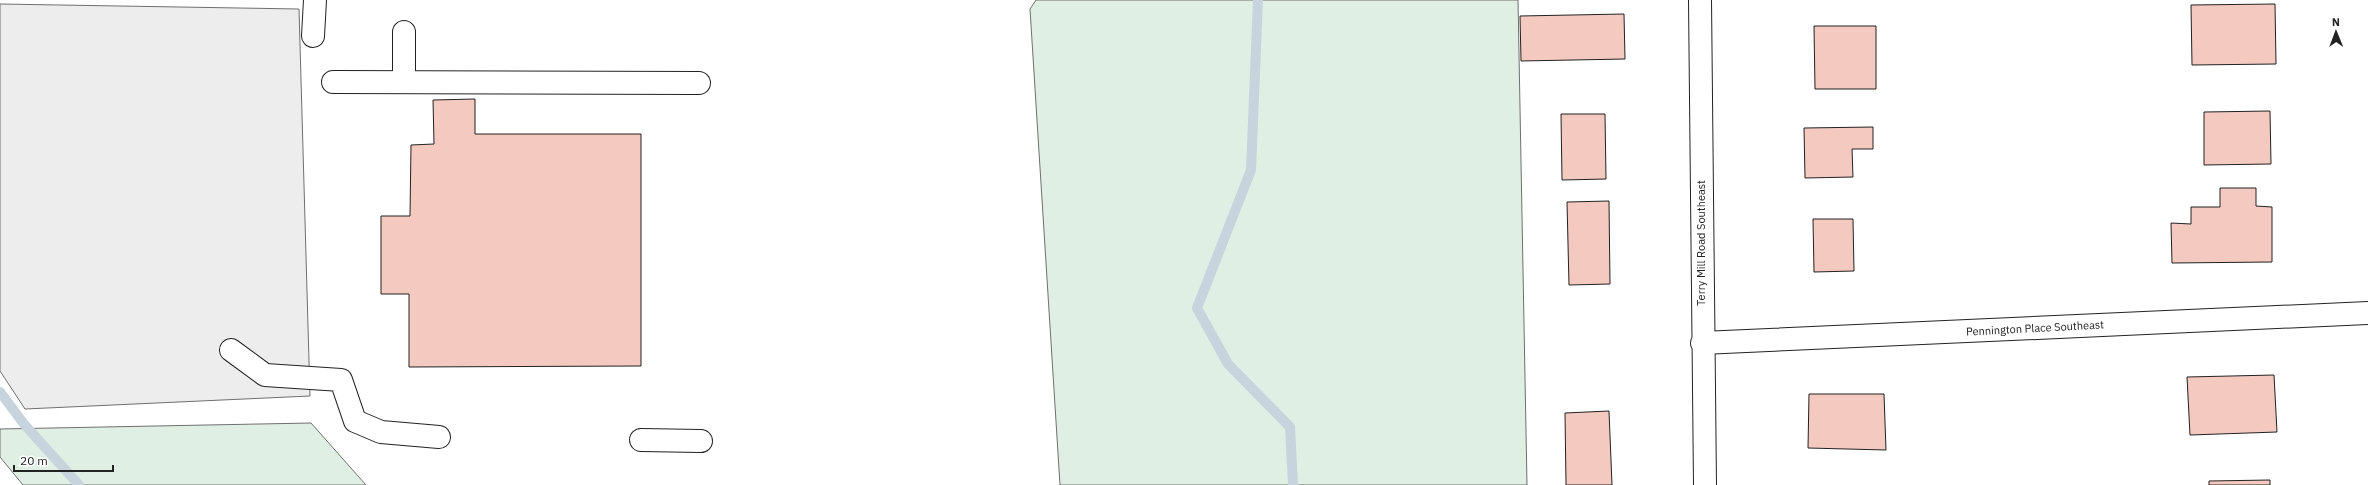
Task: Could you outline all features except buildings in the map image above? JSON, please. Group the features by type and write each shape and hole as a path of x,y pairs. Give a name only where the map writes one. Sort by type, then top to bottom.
{"street":[{"path":"313,36 315,0"},
{"name":"Terry Mill Road Southeast","path":"1700,0 1702,343 1705,485"},
{"path":"404,32 404,82"},
{"path":"333,82 699,83"},
{"name":"Pennington Place Southeast","path":"1702,343 2368,313"},
{"path":"231,350 266,374 341,380 355,421 381,432 439,437"},
{"path":"641,440 701,441"}],"green space":[{"path":"1036,0 1518,0 1527,485 1060,485 1030,9"},
{"path":"311,423 366,485 23,485 0,457 0,429"}],"shaded area":[{"path":"0,4 299,9 310,396 25,409 0,371"}],"waterway":[{"path":"1258,0 1251,170 1197,308 1228,364 1290,427 1293,485"},
{"path":"0,392 24,424 79,485"}]}
